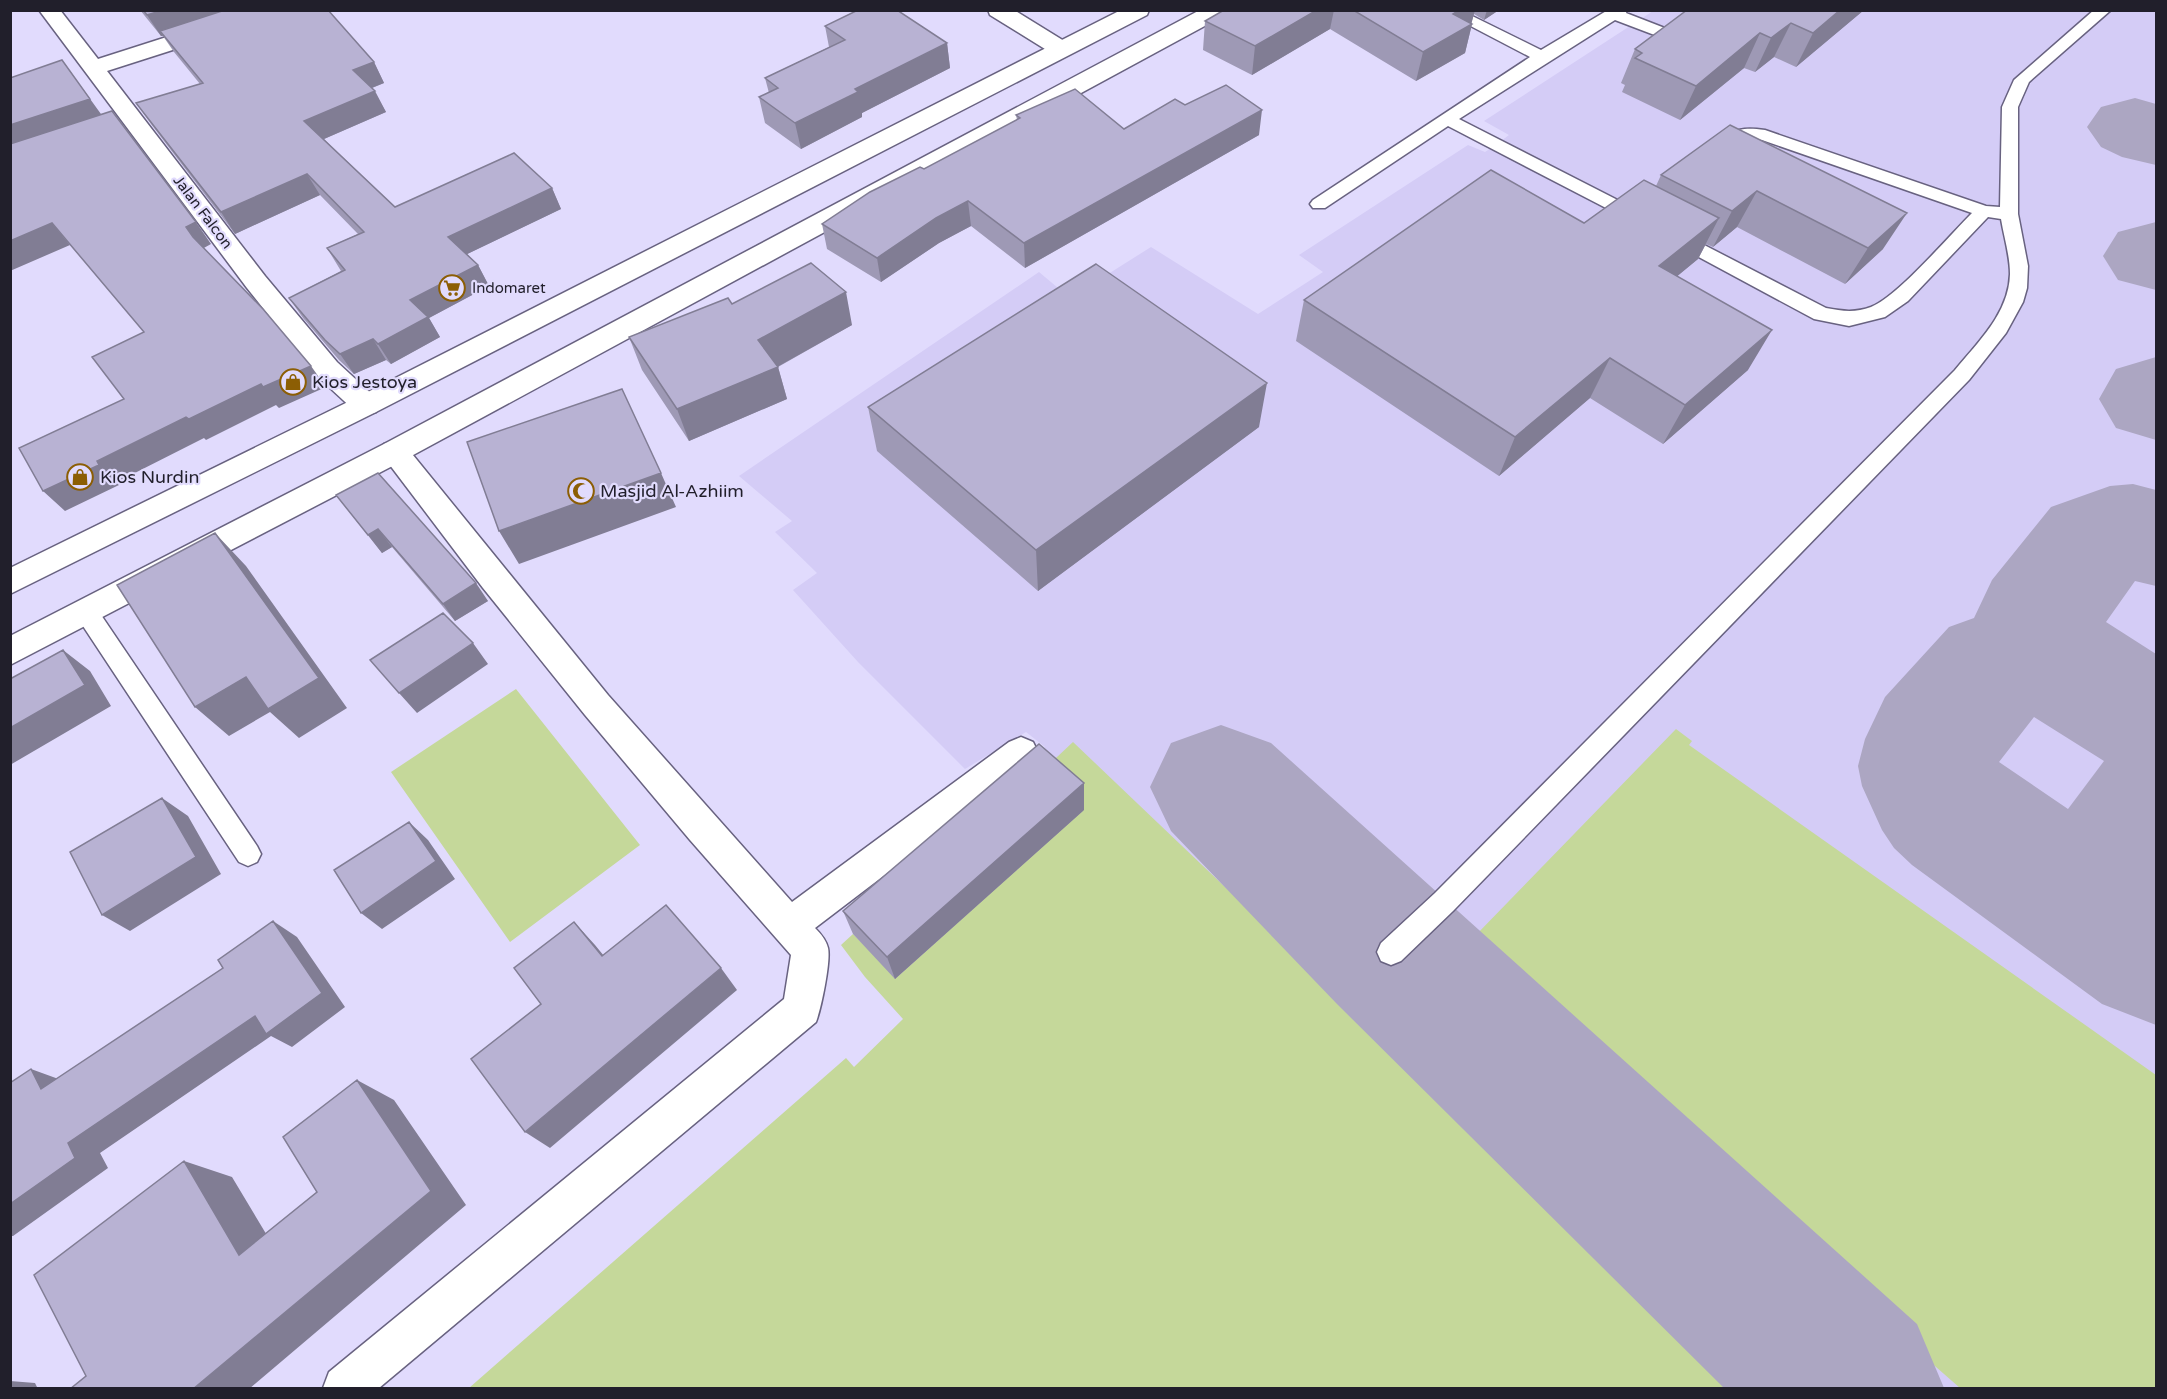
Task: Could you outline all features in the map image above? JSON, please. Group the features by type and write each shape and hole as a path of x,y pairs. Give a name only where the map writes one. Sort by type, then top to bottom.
{"main road":[{"name":"Jalan Falcon","path":"49,10 94,68 123,126 327,369 366,405"},
{"path":"94,68 274,10"},
{"path":"998,10 1061,49"},
{"path":"10,582 366,405 1139,10"},
{"path":"10,652 394,452 1217,10"},
{"path":"345,1389 802,1009 810,949 684,807 543,639 394,452"},
{"path":"789,926 1021,752"}],"lane":[{"path":"1447,10 1542,57"},
{"path":"1391,952 1444,902 1962,375 2002,326 2013,301 2019,277 2009,214 2010,107 2022,80 2104,10"},
{"path":"1319,204 1542,57 1617,12 1673,37 1685,37 1700,28"},
{"path":"1447,119 1821,314 1849,319 1878,312 1901,296 1984,211"},
{"path":"1701,159 1745,132 1765,135 1984,211 2009,214"},
{"path":"1628,212 1647,199"},
{"path":"87,612 248,854"}],"shaded area":[{"path":"1653,11 2156,11 2156,1388 1622,1388 1032,761 1045,747 1026,732 965,769 858,662 793,590 817,573 775,532 792,521 739,476 1039,272 1070,298 1151,247 1258,314 1323,272 1299,255 1468,145 1485,152 1497,144 1509,135 1484,121"}],"green space":[{"path":"516,689 640,845 510,942 391,772"},
{"path":"1676,729 1692,741 1689,745 2156,1075 2156,1388 1960,1388 1477,965 1474,937"},
{"path":"1073,742 1371,1026 1767,1388 469,1388 846,1058 854,1067 903,1019 865,977 841,945 853,934 896,978 1083,810 1041,772"}],"building":[{"path":"143,10 163,10 147,15"},
{"path":"225,10 328,10 374,62 353,70 375,91 304,121 395,207 514,153 552,188 448,237 478,265 410,300 428,317 378,344 373,339 340,354 289,298 345,270 327,248 364,232 307,174 221,212 136,103 203,83 160,31"},
{"path":"858,10 897,10 947,43 855,89 858,92 795,123 759,97 778,88 765,78 845,40 825,26"},
{"path":"1224,10 1317,10 1255,46 1205,21"},
{"path":"1353,10 1459,10 1453,14 1472,24 1423,52"},
{"path":"1687,10 1840,10 1813,33 1791,23 1771,38 1760,33 1696,86 1635,58 1642,53 1635,49"},
{"path":"62,60 90,99 10,125 10,78"},
{"path":"1226,85 1262,110 1024,243 968,201 936,218 877,258 822,224 870,192 920,167 924,169 1020,118 1016,115 1075,89 1124,129 1175,99 1185,105"},
{"path":"112,111 196,222 186,227 193,237 263,309 311,366 263,387 261,384 189,419 186,417 97,461 99,465 43,491 19,448 124,399 92,357 144,332 52,223 10,241 10,144"},
{"path":"1730,125 1907,213 1868,248 1757,191 1732,211 1661,175"},
{"path":"1491,170 1584,223 1644,180 1719,218 1659,266 1772,330 1685,405 1610,358 1515,437 1304,300"},
{"path":"811,263 846,292 758,340 778,367 677,409 629,337 728,298 732,304"},
{"path":"1096,264 1267,383 1036,550 868,407"},
{"path":"622,389 661,473 499,531 467,442"},
{"path":"378,473 476,583 443,604 378,529 368,535 336,495"},
{"path":"215,533 319,678 268,709 246,677 195,707 117,585"},
{"path":"443,613 473,643 399,693 370,660"},
{"path":"63,650 85,685 10,728 10,679"},
{"path":"1039,744 1084,783 887,957 843,911"},
{"path":"162,798 196,857 102,915 70,852"},
{"path":"409,822 436,861 361,913 334,870"},
{"path":"666,905 721,968 525,1132 471,1059 541,1004 514,968 574,922 602,956"},
{"path":"273,921 322,993 266,1034 255,1016 68,1143 75,1158 10,1204 10,1083 31,1069 41,1089 223,968 218,960"},
{"path":"357,1080 431,1191 193,1389 70,1389 86,1376 34,1275 184,1161 239,1255 317,1192 283,1137"}],"taxiway":[{"path":"2135,127 2156,136"},
{"path":"2156,538 2140,533 2125,532 2110,534 2095,541 2038,617 2044,641 2058,659 2084,679 2156,722"},
{"path":"2066,667 2031,659 2014,660 1996,666 1934,739 1928,766 1932,786 1944,803 1963,819 2156,952"},
{"path":"1221,787 1391,952 1853,1388"},
{"path":"2146,945 2123,923 2112,897 2109,879 2114,864 2156,803"}],"place":[{"name":"Indomaret","path":"452,288"},
{"name":"Kios Jestoya","path":"293,382"},
{"name":"Kios Nurdin","path":"80,477"},
{"name":"Masjid Al-Azhiim","path":"581,491"}]}
